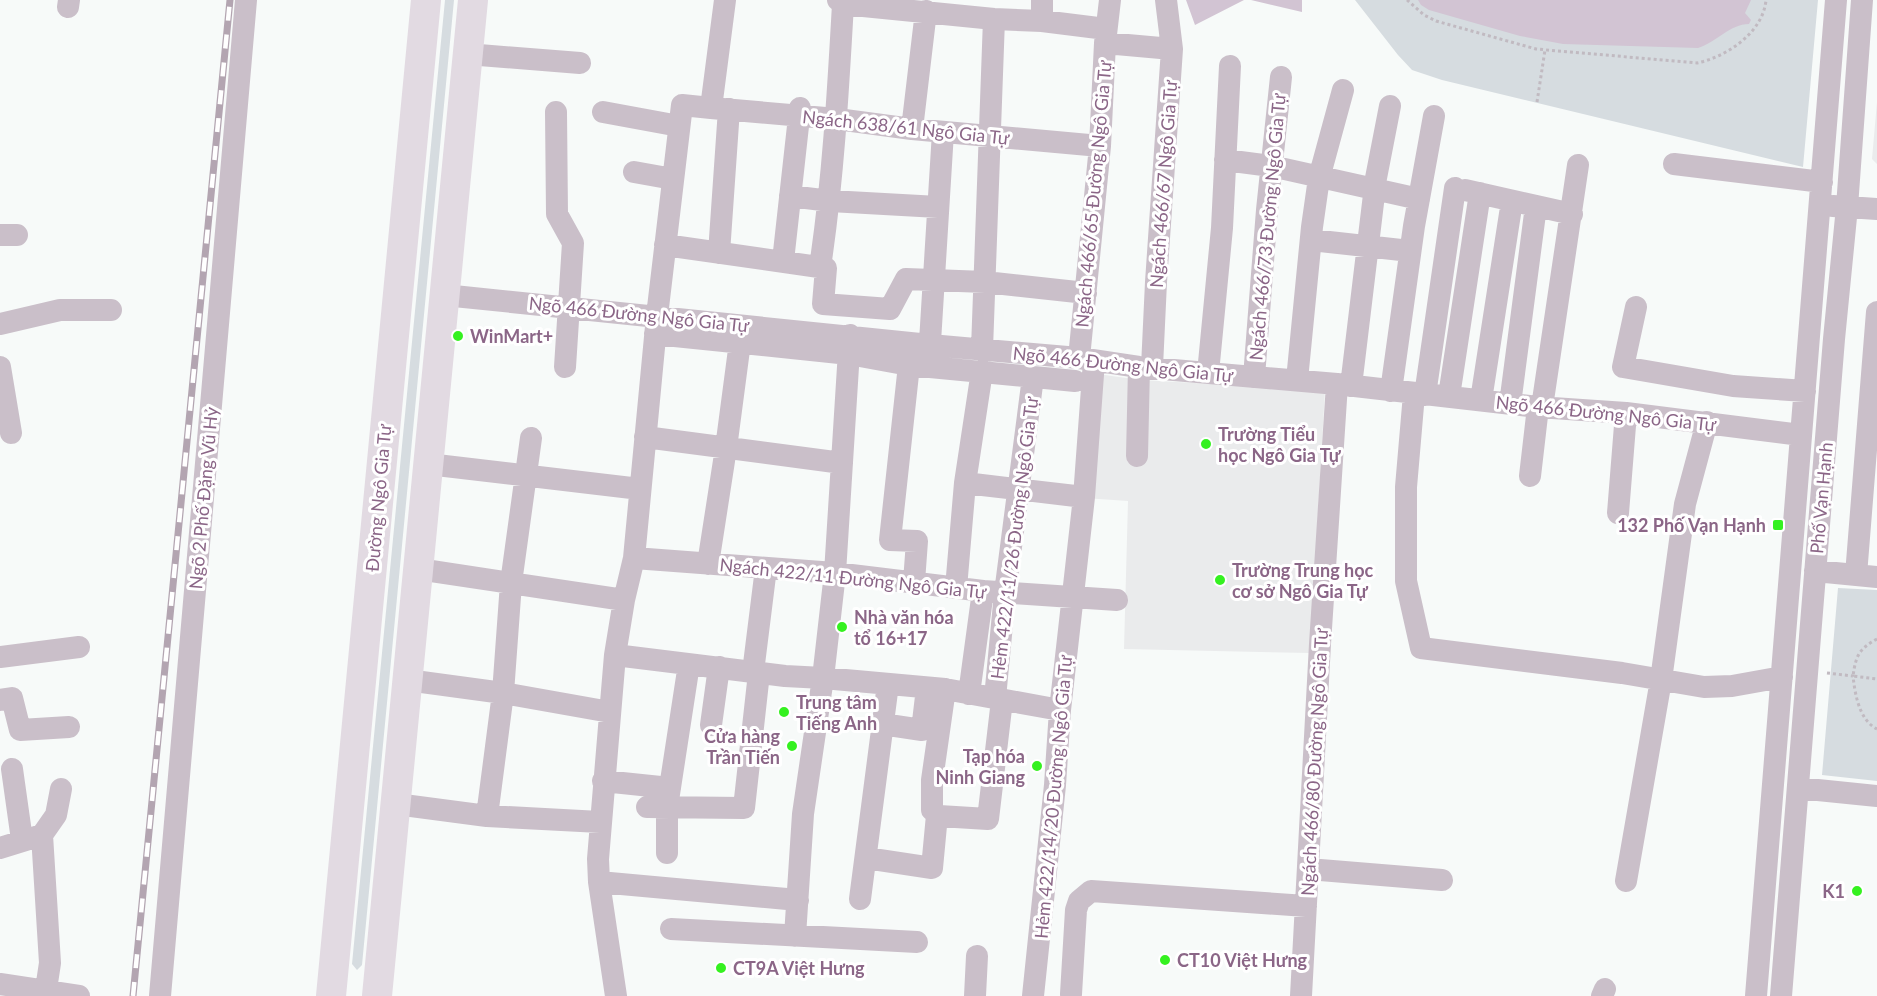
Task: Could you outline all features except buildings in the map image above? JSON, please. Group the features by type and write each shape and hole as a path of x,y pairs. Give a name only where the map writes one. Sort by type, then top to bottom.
{"main road":[{"name":"Đường Ngô Gia Tự","path":"331,996 426,0"},
{"path":"377,996 473,0"}],"street":[{"name":"Ngõ 2 Phố Đặng Vũ Hỷ","path":"160,996 246,0"},
{"path":"718,253 717,106 725,0"},
{"name":"Ngách 466/65 Đường Ngô Gia Tự","path":"1084,498 1086,293 1100,146 1110,0"},
{"name":"Ngách 466/67 Ngô Gia Tự","path":"1137,456 1156,282 1172,49 1167,0"},
{"name":"Phố Vạn Hạnh","path":"1756,996 1836,0"},
{"path":"783,261 790,196 814,113 841,2 994,19 1042,11 1106,36 1172,49"},
{"name":"Phố Vạn Hạnh","path":"1781,996 1815,571 1866,6"},
{"path":"912,129 926,11"},
{"path":"956,588 965,483 982,360 994,19"},
{"path":"467,54 580,63"},
{"path":"1208,373 1222,228 1230,66"},
{"name":"Ngách 466/73 Đường Ngô Gia Tự","path":"1254,377 1271,165 1281,76"},
{"path":"1297,380 1319,178 1343,90"},
{"name":"Ngách 638/61 Ngô Gia Tự","path":"679,126 682,105 717,106 814,113 912,129 1100,146"},
{"name":"Ngách 466/80 Đường Ngô Gia Tự","path":"1301,996 1308,869 1344,385 1390,106"},
{"path":"556,112 557,213 573,243 565,368"},
{"path":"603,112 679,126 656,325 634,558 615,655 600,822 599,882 616,996"},
{"path":"814,113 830,201 820,267"},
{"path":"1391,391 1410,251 1434,116"},
{"path":"914,582 927,541 890,540 923,359 934,279 943,132"},
{"path":"1225,160 1271,165 1319,178 1375,188 1420,190 1455,188 1572,214"},
{"path":"1674,164 1822,182"},
{"path":"1530,476 1578,165"},
{"path":"634,172 673,178"},
{"path":"1455,188 1406,487 1406,581 1420,648 1622,673 1704,687 1782,677"},
{"path":"1449,396 1479,193"},
{"path":"790,196 830,201 938,207"},
{"path":"1481,400 1512,201"},
{"path":"1820,205 1877,209"},
{"path":"1510,404 1536,206"},
{"path":"1311,240 1410,251"},
{"path":"665,245 826,268 823,304 890,309 906,279 985,282 1086,293"},
{"name":"Ngõ 466 Đường Ngô Gia Tự","path":"444,294 569,307 656,325 850,345 923,359 1086,359 1510,404 1626,413 1801,435"},
{"path":"1636,307 1623,367 1733,386 1805,392"},
{"path":"0,324 60,310 111,310"},
{"path":"1815,571 1867,576 1877,312"},
{"path":"656,325 740,342 850,345 835,573 823,678 803,814 795,936"},
{"path":"708,564 740,342"},
{"path":"982,360 1034,377 1075,381"},
{"path":"0,367 11,433"},
{"name":"Hẻm 422/11/26 Đường Ngô Gia Tự","path":"935,813 988,819 998,699 994,592 1020,489 1034,377"},
{"path":"1618,513 1626,413"},
{"path":"1626,881 1661,680 1685,504 1707,422"},
{"path":"645,437 842,463"},
{"path":"487,816 503,693 511,583 531,438"},
{"path":"428,464 640,489"},
{"path":"965,483 1084,498"},
{"name":"Hẻm 422/14/20 Đường Ngô Gia Tự","path":"1033,996 1055,785 1060,710 1084,498"},
{"name":"Ngách 422/11 Đường Ngô Gia Tự","path":"634,558 835,573 994,592 1117,600"},
{"path":"603,781 662,801 744,808 766,568"},
{"path":"418,569 624,600"},
{"path":"969,694 994,592"},
{"path":"0,657 79,647"},
{"path":"615,655 785,676 936,689 1060,710"},
{"path":"667,853 662,801 689,663"},
{"path":"711,725 719,667"},
{"path":"407,680 503,693 610,712"},
{"path":"860,899 888,684"},
{"path":"882,724 922,730 936,689"},
{"path":"866,858 932,868 935,813 932,780 936,689"},
{"path":"0,700 12,698 20,730 69,727"},
{"path":"12,769 32,837 50,963 46,993"},
{"path":"1798,788 1877,796"},
{"path":"0,848 32,837 56,815 61,789"},
{"path":"396,804 487,816 600,822"},
{"path":"1308,869 1442,880"},
{"path":"599,882 798,900"},
{"path":"1071,994 1076,910 1079,901 1091,891 1306,906"},
{"path":"756,934 760,897"},
{"path":"671,928 916,942"},
{"path":"975,996 977,956"},
{"path":"0,984 46,993 79,996"}],"path":[{"path":"1407,0 1424,15 1436,21 1520,46 1696,63 1711,60 1733,47 1752,30 1761,17 1766,0"},
{"path":"1537,102 1545,50"},
{"path":"1877,639 1863,646 1855,662 1853,676 1855,699 1871,726 1877,729"},
{"path":"1807,671 1877,679"}],"shaded area":[{"path":"445,0 454,0 362,965 357,970 352,964"},
{"path":"1186,0 1244,0 1195,25"},
{"path":"1251,0 1302,0 1302,12"},
{"path":"1355,0 1818,0 1803,167 1442,80 1412,70"},
{"path":"1418,0 1751,0 1745,13 1751,20 1749,24 1736,27 1698,48 1563,44 1520,36 1429,10"},
{"path":"1877,102 1877,164 1872,159"},
{"path":"1098,374 1140,380 1325,390 1310,653 1124,649 1128,501 1084,498"},
{"path":"1838,588 1877,590 1877,781 1822,775"}],"railway":[{"path":"133,996 230,0"}],"place":[{"name":"WinMart+","path":"458,336"},
{"name":"Trường Tiểu học Ngô Gia Tự","path":"1206,444"},
{"name":"132 Phố Vạn Hạnh","path":"1778,525"},
{"name":"Trường Trung học cơ sở Ngô Gia Tự","path":"1220,580"},
{"name":"Nhà văn hóa tổ 16+17","path":"842,627"},
{"name":"Trung tâm Tiếng Anh","path":"784,712"},
{"name":"Cửa hàng Trần Tiến","path":"792,746"},
{"name":"Tạp hóa Ninh Giang","path":"1037,766"},
{"name":"K1","path":"1857,891"},
{"name":"CT10 Việt Hưng","path":"1165,960"},
{"name":"CT9A Việt Hưng","path":"721,968"}]}
